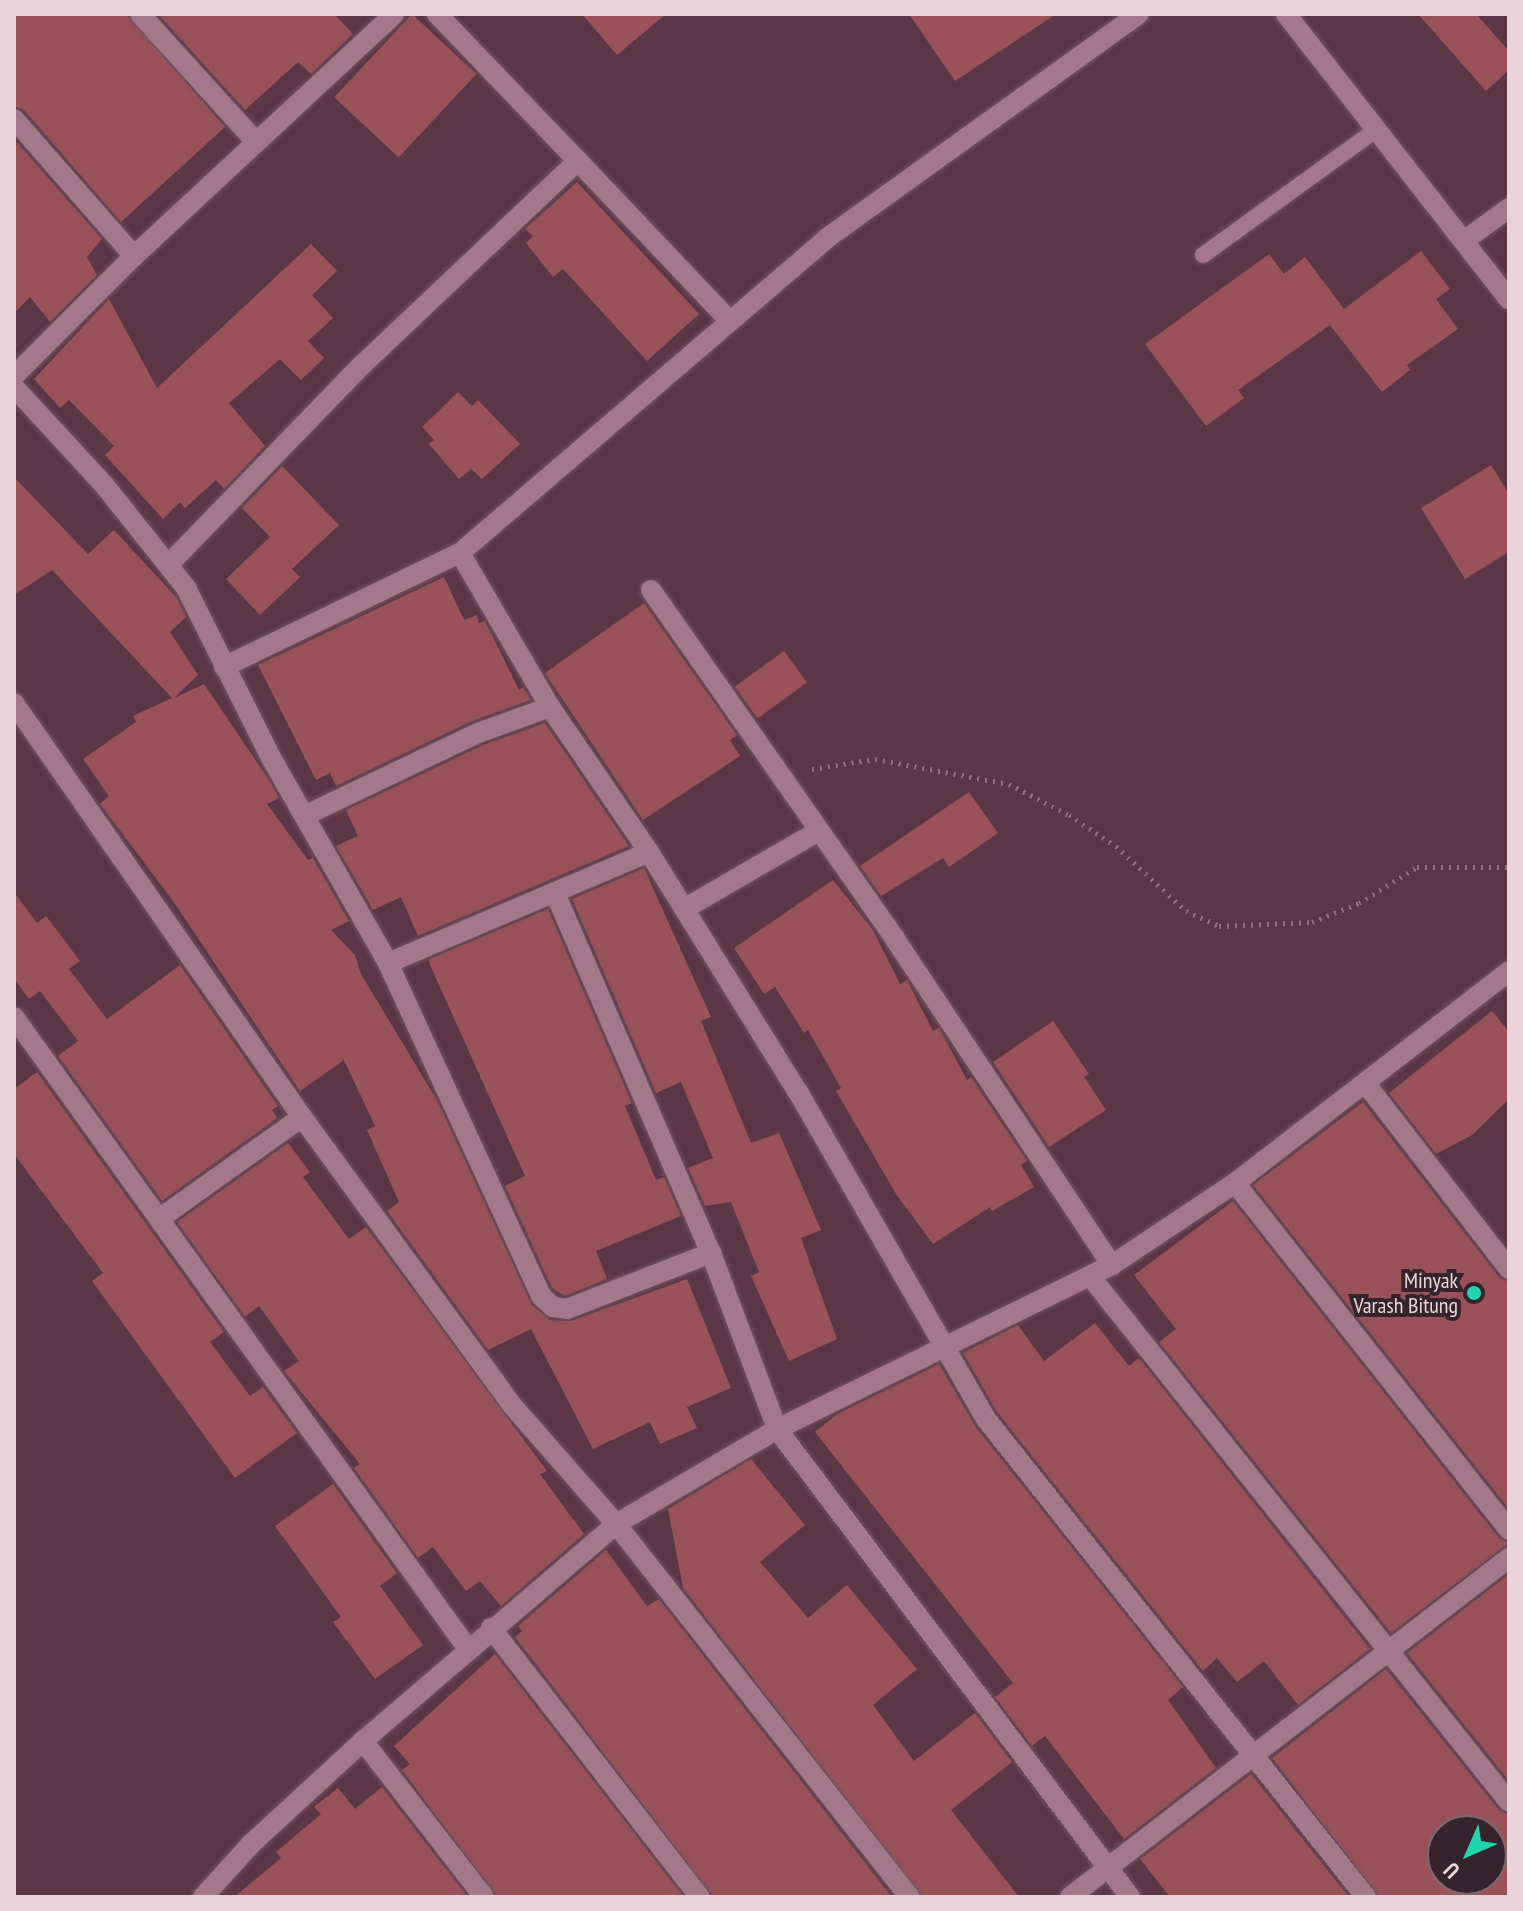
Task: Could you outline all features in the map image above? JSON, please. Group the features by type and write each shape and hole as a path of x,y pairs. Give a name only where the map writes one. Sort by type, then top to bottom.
{"street":[{"path":"140,14 256,142"},
{"path":"437,14 729,320"},
{"path":"224,667 460,553 827,238 1139,14"},
{"path":"1286,14 1509,299"},
{"path":"14,376 134,256 386,17"},
{"path":"14,119 134,256"},
{"path":"170,563 361,366 578,161"},
{"path":"1465,240 1509,208"},
{"path":"14,387 170,563 388,963 526,1269 553,1307 583,1304 711,1253"},
{"path":"460,553 550,707 684,909 885,1237 941,1345 1016,1459 1366,1897"},
{"path":"651,590 817,832 895,939 1112,1265"},
{"path":"14,703 302,1117 511,1404 616,1524 909,1897"},
{"path":"306,815 478,733 550,707"},
{"path":"684,909 817,832"},
{"path":"388,963 649,852"},
{"path":"555,893 711,1253 777,1429 1130,1897"},
{"path":"203,1897 363,1741 491,1628 616,1524 777,1429 941,1345 1112,1265 1235,1183 1509,971"},
{"path":"14,1017 468,1649"},
{"path":"1366,1084 1509,1269"},
{"path":"159,1219 302,1117"},
{"path":"1235,1183 1509,1530"},
{"path":"1090,1276 1386,1652 1509,1802"},
{"path":"1070,1897 1509,1558"},
{"path":"491,1628 700,1897"},
{"path":"363,1741 484,1897"}],"lane":[{"path":"1203,255 1377,129"}],"path":[{"path":"780,779 830,763 875,759 1009,784 1093,830 1186,911 1219,926 1312,922 1359,903 1417,867 1509,867"}],"building":[{"path":"14,14 127,14 225,127 121,222 24,110 14,106"},
{"path":"158,14 334,14 353,34 311,74 298,62 245,110"},
{"path":"412,14 476,74 399,157 334,97"},
{"path":"582,14 666,14 617,55"},
{"path":"909,14 1056,14 955,81"},
{"path":"1418,14 1476,14 1509,51 1509,70 1486,91"},
{"path":"14,139 102,239 87,257 97,275 50,322 30,297 14,313"},
{"path":"577,182 699,314 647,361 563,269 553,277 526,243 533,236 525,229"},
{"path":"311,244 337,271 312,295 333,318 308,341 324,358 301,380 280,359 229,403 265,446 224,489 216,480 185,508 180,502 163,519 105,455 114,446 69,400 60,408 34,379 109,299 157,388"},
{"path":"1421,251 1450,289 1436,299 1458,329 1407,365 1410,370 1382,392 1330,325 1238,390 1244,398 1206,426 1145,344 1269,254 1284,274 1305,257 1344,309"},
{"path":"458,392 472,406 478,400 520,444 482,479 471,469 459,479 429,444 434,440 422,427"},
{"path":"1491,465 1509,494 1509,552 1465,579 1421,508"},
{"path":"282,466 339,525 292,569 300,577 260,615 226,579 270,537 242,508"},
{"path":"14,477 88,554 114,530 177,598 186,617 170,632 198,675 174,698 204,684 271,783 279,798 267,804 308,860 313,858 349,921 331,930 355,955 361,974 438,1102 532,1305 550,1320 571,1321 687,1279 731,1388 687,1407 697,1428 660,1444 650,1422 593,1449 531,1329 488,1350 387,1211 399,1202 367,1130 375,1126 344,1060 300,1091 173,901 100,804 109,796 83,759 136,722 133,716 172,698 52,570 14,595"},
{"path":"444,577 464,620 477,615 479,623 485,621 519,690 523,687 531,700 472,721 336,786 330,773 316,780 258,665"},
{"path":"644,603 737,735 730,740 740,756 643,820 545,673"},
{"path":"784,651 807,683 758,718 735,687"},
{"path":"545,723 629,846 418,936 401,897 373,910 336,846 358,836 346,810 483,745"},
{"path":"969,792 998,833 949,867 943,858 881,896 860,866"},
{"path":"644,868 711,1017 701,1021 751,1143 779,1133 821,1230 801,1238 837,1339 789,1361 751,1276 759,1272 731,1202 705,1206 688,1168 713,1158 681,1082 656,1093 572,899"},
{"path":"833,880 873,930 900,984 907,980 933,1031 939,1028 967,1080 971,1077 1027,1161 1021,1165 1034,1187 992,1211 990,1207 933,1244 896,1194 836,1091 841,1088 808,1030 804,1033 775,987 764,994 734,948"},
{"path":"14,892 37,923 46,916 80,961 69,969 107,1019 180,965 278,1106 272,1110 277,1117 162,1201 58,1056 78,1041 40,991 29,999 14,978"},
{"path":"548,909 632,1103 625,1106 656,1180 664,1177 681,1216 596,1251 607,1279 565,1296 552,1288 505,1186 525,1176 429,959"},
{"path":"1492,1011 1509,1032 1509,1099 1472,1135 1436,1154 1389,1093"},
{"path":"1053,1021 1089,1074 1084,1077 1106,1110 1049,1147 993,1062"},
{"path":"37,1072 224,1332 210,1342 250,1396 263,1387 297,1433 235,1478 92,1281 103,1273 14,1154 14,1089"},
{"path":"1363,1102 1499,1277 1509,1282 1509,1509 1253,1185"},
{"path":"288,1143 310,1172 303,1177 349,1239 366,1227 547,1471 540,1474 584,1534 501,1606 480,1581 466,1591 433,1547 418,1558 354,1468 360,1464 284,1371 299,1361 259,1306 245,1317 177,1222"},
{"path":"1233,1201 1499,1538 1509,1543 1391,1633 1159,1342 1176,1329 1134,1275"},
{"path":"1095,1323 1129,1366 1139,1358 1370,1649 1298,1705 1264,1661 1237,1682 1217,1658 1203,1671 997,1412 963,1353 1018,1325 1044,1361"},
{"path":"939,1364 976,1427 1183,1687 1168,1700 1216,1768 1124,1839 1045,1736 1032,1746 995,1697 1013,1683 815,1432 839,1413"},
{"path":"751,1459 805,1525 760,1562 808,1618 847,1585 917,1669 873,1705 914,1761 975,1713 1012,1762 951,1810 1019,1897 922,1897 683,1588 668,1509"},
{"path":"333,1484 397,1573 380,1586 423,1645 375,1679 333,1622 341,1617 275,1526"},
{"path":"606,1550 647,1606 659,1599 892,1897 713,1897 515,1637 522,1631 518,1626"},
{"path":"1509,1574 1509,1781 1407,1653"},
{"path":"495,1654 684,1897 497,1897 402,1770 410,1764 394,1746"},
{"path":"1386,1669 1499,1810 1509,1815 1509,1897 1379,1897 1272,1758"},
{"path":"1251,1774 1349,1897 1170,1897 1140,1859"},
{"path":"382,1787 468,1897 234,1897 281,1858 276,1852 321,1814 314,1807 338,1788 355,1809"}],"place":[{"name":"Minyak Varash Bitung","path":"1474,1293"}]}
